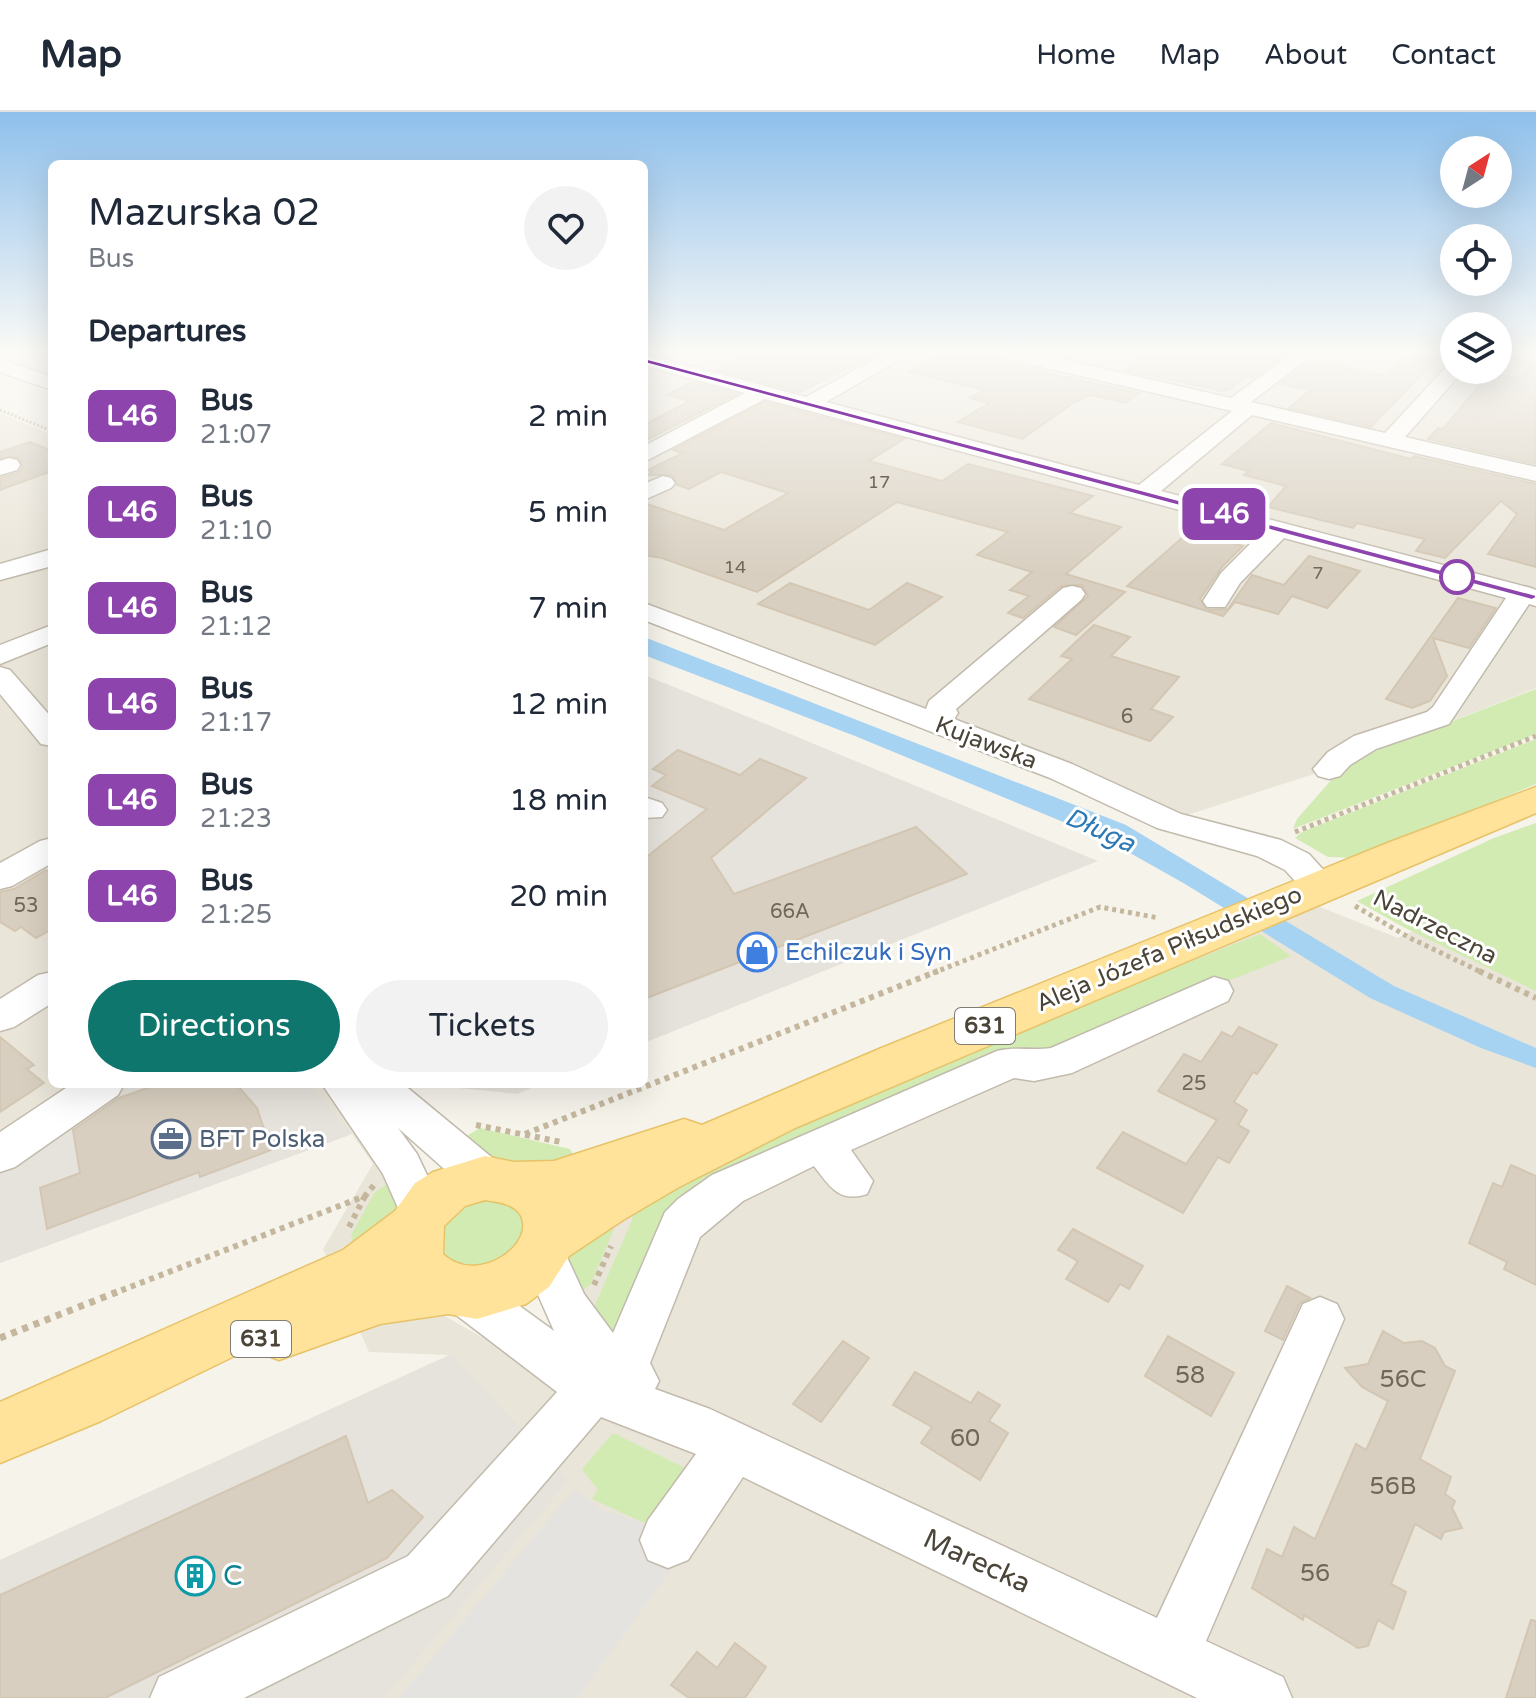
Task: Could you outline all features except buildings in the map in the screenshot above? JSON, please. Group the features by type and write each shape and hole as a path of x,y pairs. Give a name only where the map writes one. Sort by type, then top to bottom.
{"main road":[{"name":"Aleja Józefa Piłsudskiego","path":"509,1165 555,1183 604,1184 760,1119 1193,926 1305,892 1536,799"},
{"path":"509,1165 542,1199 552,1225 546,1246 533,1267 501,1288 455,1291 420,1271 413,1258 412,1202 509,1165"},
{"name":"Aleja Józefa Piłsudskiego","path":"546,1246 598,1205 604,1184"},
{"name":"631","path":"0,1433 79,1400 363,1267 412,1202"},
{"name":"631","path":"79,1400 380,1298 455,1291"}],"street":[{"path":"648,453 695,425"},
{"path":"892,425 1529,596 1444,713 1354,747 1329,769"},
{"path":"1144,493 1220,425"},
{"path":"1322,425 1536,474"},
{"path":"1390,441 1404,425"},
{"path":"1216,601 1230,579 1279,529"},
{"path":"0,572 48,559"},
{"path":"933,722 943,713 940,707 1072,594"},
{"name":"Kujawska","path":"648,613 1061,771 1169,821 1269,848 1297,862 1305,892"},
{"path":"0,655 48,635"},
{"path":"0,676 48,732"},
{"path":"0,878 48,851"},
{"path":"0,1017 48,987"},
{"path":"180,1698 428,1576 603,1378 627,1359 681,1226 692,1211 714,1197 822,1145 1011,1062 1034,1066 1058,1062 1214,991"},
{"path":"0,1155 97,1088"},
{"path":"345,1088 412,1202"},
{"path":"380,1088 443,1141 509,1165"},
{"path":"822,1145 851,1181"},
{"name":"Marecka","path":"546,1246 561,1302 590,1345 603,1378"},
{"name":"Marecka","path":"455,1291 603,1378 627,1404 713,1436 1262,1698"},
{"path":"1171,1653 1320,1319"},
{"path":"668,1540 713,1436"}],"path":[{"path":"1269,848 1297,831 1536,736"},
{"name":"Nadrzeczna","path":"1305,892 1536,998"},
{"path":"509,1165 1100,907 1193,926"},
{"path":"443,1141 469,1123 509,1165"},
{"path":"509,1165 581,1147 623,1218 590,1294 569,1312"},
{"path":"350,1273 337,1248 365,1196 383,1174 412,1202"},
{"path":"0,1338 365,1196"}],"shaded area":[{"path":"0,425 28,425 48,433 48,1088 346,1088 389,1150 429,1307 515,1356 1255,1698 0,1698 0,1560 449,1355 369,1352 323,1249 373,1164 352,1134 0,1263"},
{"path":"648,425 1536,425 1536,688 1329,769 1169,821 648,613"},
{"name":"Echilczuk i Syn","path":"648,677 773,727 1098,861 648,1041"},
{"path":"1536,874 1536,1698 1260,1698 647,1389 582,1314 572,1241 1295,897 1398,938"},
{"path":"67,1088 312,1088 352,1134 0,1263 0,1133"},
{"path":"459,1088 532,1088 517,1094"},
{"path":"451,1355 569,1479 384,1698 0,1698 0,1560"},
{"path":"575,1488 602,1510 640,1522 685,1551 577,1698 399,1698"}],"green space":[{"path":"1536,689 1536,734 1293,829 1297,819 1347,762"},
{"path":"1536,739 1536,784 1358,858 1328,857 1295,838 1302,832"},
{"path":"1536,823 1536,991 1405,928 1357,901 1494,838"},
{"path":"1260,934 1291,956 725,1182 616,1338 594,1307 633,1218 626,1205 819,1115 1072,1008"},
{"path":"480,1128 570,1149 579,1164 502,1164 460,1140"},
{"path":"395,1179 402,1210 356,1256 351,1235 375,1192"},
{"path":"492,1200 514,1209 525,1230 504,1263 463,1270 443,1256 440,1241 442,1228 459,1209"},
{"path":"605,1215 614,1229 590,1285 573,1296 567,1256 575,1242"},
{"path":"613,1433 702,1476 644,1523 592,1499 598,1490 582,1469"}],"water":[{"name":"Długa","path":"648,639 1126,825 1394,986 1536,1048 1536,1068 1481,1048 1370,998 1185,884 1107,840 855,736 648,657"}],"bus line":[{"name":"L46","path":"895,425 1536,598"}],"place":[{"name":"Echilczuk i Syn","path":"757,952"},
{"name":"BFT Polska","path":"171,1139"},
{"name":"C","path":"195,1576"}]}
